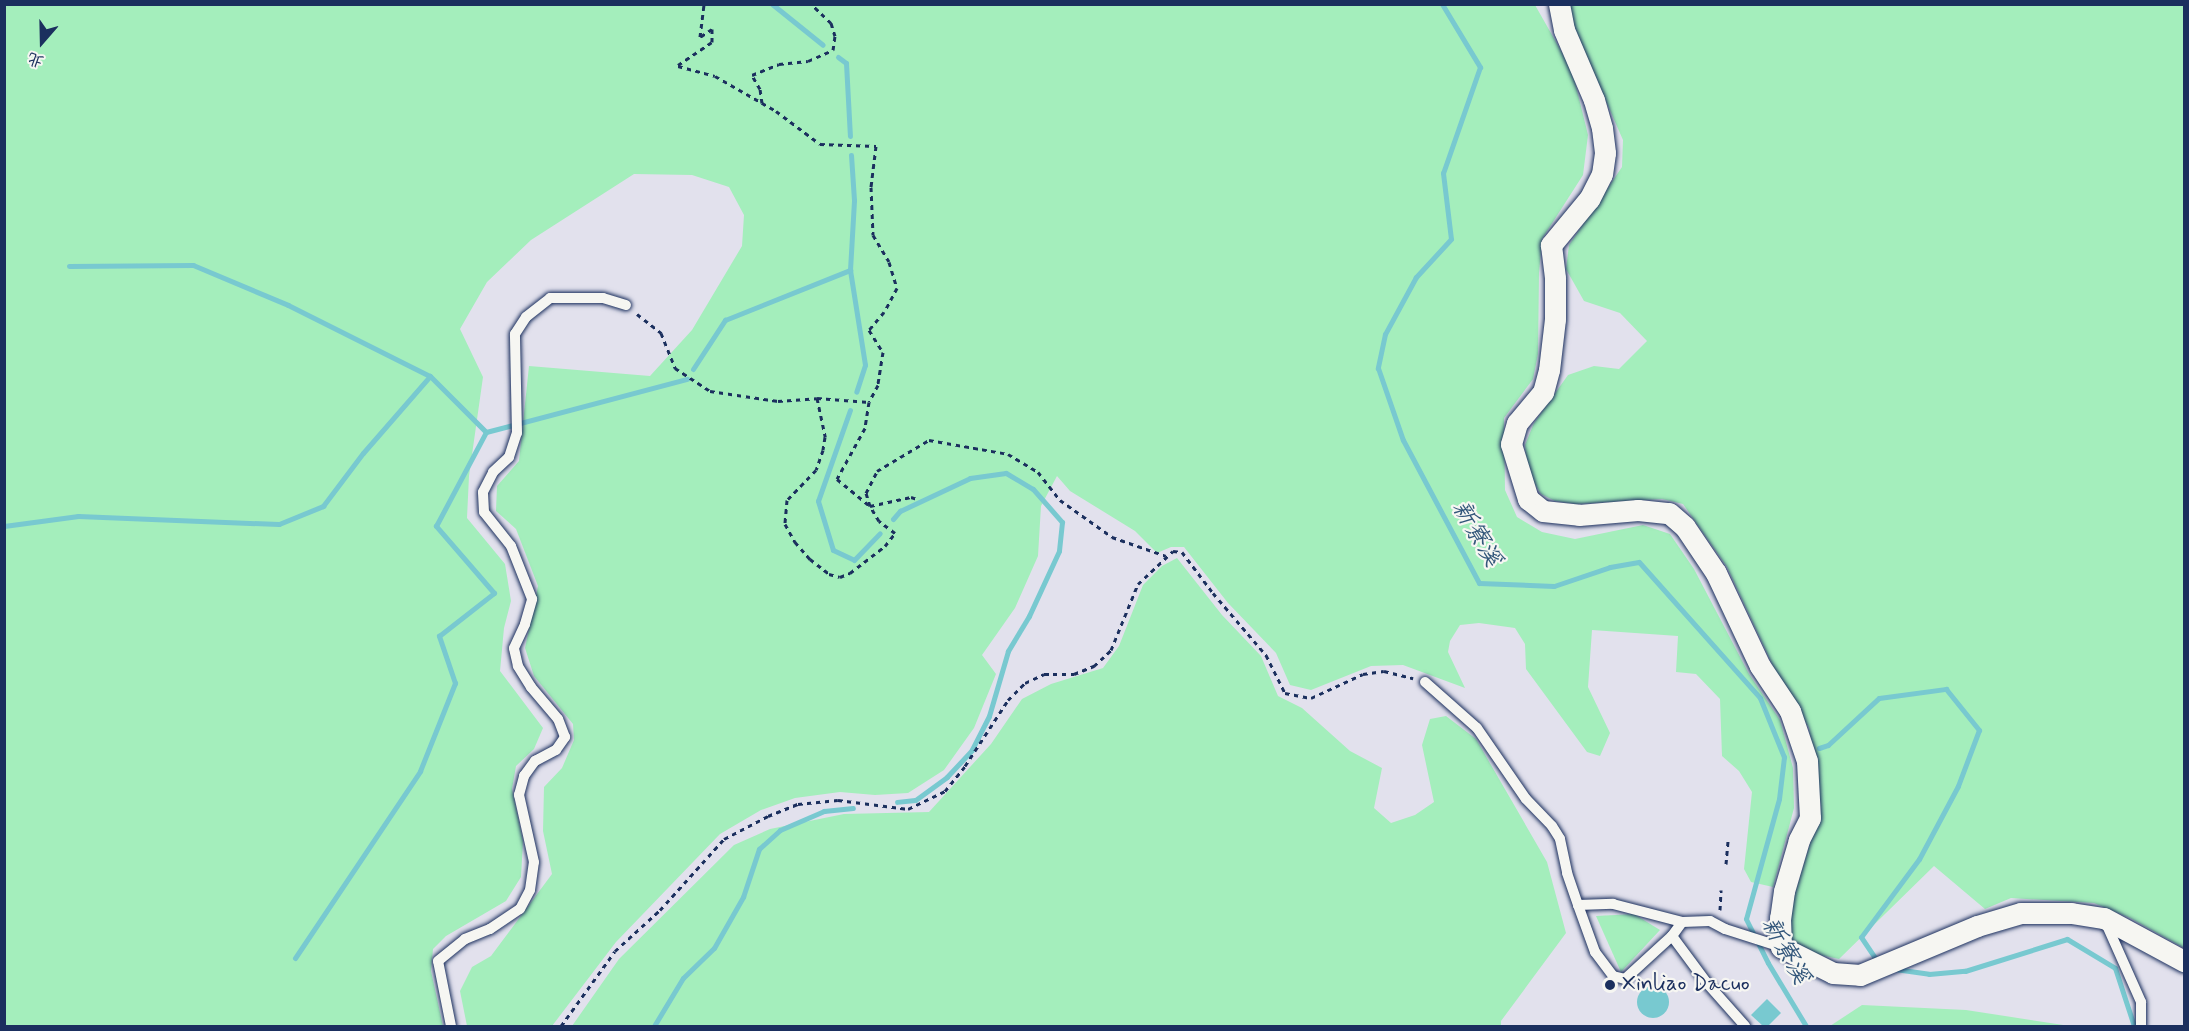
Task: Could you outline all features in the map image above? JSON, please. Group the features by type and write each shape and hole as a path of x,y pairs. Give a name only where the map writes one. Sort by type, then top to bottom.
{"street":[{"path":"1559,4 1564,30 1594,100 1602,128 1605,153 1602,174 1589,199 1551,245 1555,278 1555,319 1549,370 1543,392 1517,423 1512,444 1528,499 1543,511 1579,515 1638,510 1669,513 1685,527 1716,573 1760,666 1790,711 1807,761 1810,818 1799,840 1784,891 1773,944 1833,973 1860,975 1977,926 2021,913 2071,913 2104,918 2184,960"}],"lane":[{"path":"451,1026 438,961 465,939 490,930 520,909 530,890 534,862 519,795 524,776 535,762 556,750 565,737 558,719 531,687 518,666 514,648 525,624 532,599 511,546 484,512 483,492 493,472 509,457 517,433 515,334 526,317 550,298 603,298 626,305"},
{"path":"1425,682 1477,728 1526,799 1552,826 1560,839 1567,873 1591,944 1613,976 1625,978 1672,936 1682,922"},
{"path":"1578,905 1613,904 1682,922 1710,921 1725,929 1773,944"},
{"path":"2104,918 2142,1002 2141,1026"},
{"path":"1672,936 1706,982 1745,1026"}],"path":[{"path":"705,4 700,38 712,29 712,42 678,66 715,76 796,125 820,144 876,146 871,187 873,235 889,262 897,288 884,312 869,330 883,352 878,385 869,402 865,428 837,479 870,506"},
{"path":"762,103 760,89 752,75 779,64 808,61 832,50 835,36 831,22 811,4"},
{"path":"626,305 661,333 675,368 710,391 778,401 817,398 869,402"},
{"path":"817,398 825,437 823,450 816,470 787,500 785,524 795,542 810,559 829,574 840,577 850,573 881,550 895,533 879,520 870,506 866,492 877,471 929,440 1008,454 1038,472 1060,500 1112,537 1166,556"},
{"path":"870,506 911,497 917,499"},
{"path":"561,1026 615,951 660,910 724,839 768,816 798,804 838,800 908,809 945,791 1008,700 1024,683 1044,674 1074,674 1095,666 1111,650 1138,584 1173,551 1182,552 1213,593 1266,655 1285,693 1311,698 1363,674 1384,670 1425,682"},
{"path":"1726,864 1728,840"}],"green space":[{"path":"5,5 1535,5 1572,70 1588,135 1583,175 1542,239 1539,273 1538,354 1533,379 1504,418 1505,490 1517,517 1542,532 1575,539 1643,525 1670,534 1694,569 1749,674 1780,720 1793,768 1794,808 1773,887 1751,882 1744,869 1752,792 1739,771 1722,756 1720,699 1696,674 1676,672 1678,636 1592,630 1588,687 1610,733 1600,756 1587,752 1526,669 1525,644 1515,628 1479,623 1460,625 1450,641 1448,652 1465,688 1403,665 1371,666 1311,690 1290,685 1276,653 1228,603 1184,547 1171,547 1157,553 1135,531 1070,491 1057,476 1041,506 1038,556 1015,608 982,655 996,674 974,728 944,770 908,793 875,795 840,792 795,798 761,810 720,834 616,942 552,1026 467,1026 460,991 472,967 491,956 552,874 543,831 544,787 562,768 574,740 573,724 534,676 525,648 538,586 516,529 496,511 497,486 519,461 529,366 650,376 692,330 742,246 744,215 729,187 692,175 634,174 531,240 487,282 460,329 483,377 469,476 467,518 505,564 511,601 504,628 500,671 543,728 534,749 516,766 512,789 523,841 521,877 506,901 446,936 433,949 431,971 443,1026 5,1026"},
{"path":"1571,5 2184,5 2184,948 2130,918 2094,903 2011,898 1985,909 1934,866 1839,959 1806,952 1785,938 1791,907 1821,807 1809,728 1774,668 1727,567 1683,504 1662,499 1576,504 1555,501 1541,494 1527,471 1525,445 1534,423 1568,375 1594,366 1619,369 1647,341 1620,313 1584,301 1566,269 1569,245 1622,167 1623,140 1570,19"},
{"path":"1177,558 1222,615 1261,656 1278,696 1302,708 1350,751 1382,768 1374,808 1391,823 1415,815 1434,802 1422,745 1430,719 1446,716 1476,739 1547,862 1566,933 1501,1021 1501,1026 572,1026 619,959 734,845 770,829 844,814 929,812 991,744 1022,699 1051,684 1103,668 1119,646 1143,585 1162,566"},
{"path":"1634,914 1660,930 1621,972 1596,916"},
{"path":"1862,1005 1966,1010 2070,1026 1830,1026"}],"water":[{"path":"1653,986 1664,991 1669,1002 1664,1013 1653,1018 1642,1013 1637,1002 1642,991"},
{"path":"1767,999 1781,1013 1768,1026 1763,1026 1751,1015"}],"waterway":[{"path":"772,4 823,45"},
{"name":"新寮溪","path":"1442,4 1480,67 1443,173 1451,239 1416,277 1385,334 1378,368 1403,440 1479,583 1554,586 1610,567 1639,562 1760,698 1784,757 1779,799 1746,919 1768,963 1806,1026"},
{"path":"838,57 846,63 850,136"},
{"path":"693,369 725,320 850,270 854,200 851,155"},
{"path":"69,266 193,265 288,305 430,376 486,432 687,379"},
{"path":"850,270 865,365 856,392"},
{"path":"4,526 78,516 279,524 323,506 363,453 430,376"},
{"path":"850,410 818,501 833,550 854,560 880,533"},
{"path":"295,958 420,771 455,683 439,636 494,593 436,526 486,432"},
{"path":"893,519 900,511 970,478 1006,473 1033,489 1062,522 1059,551 1029,616 1008,651 989,716 972,750 947,777 915,800 897,802"},
{"path":"1819,748 1828,745 1879,698 1946,689 1979,730 1958,786 1919,859 1861,937 1877,961"},
{"path":"654,1026 683,978 714,948 743,897 759,849 780,830 824,811 853,808"},
{"path":"1895,969 1929,974 1965,971 2067,939 2115,968 2134,1026"}],"place":[{"name":"Xinliao Dacuo","path":"1610,985"}]}
